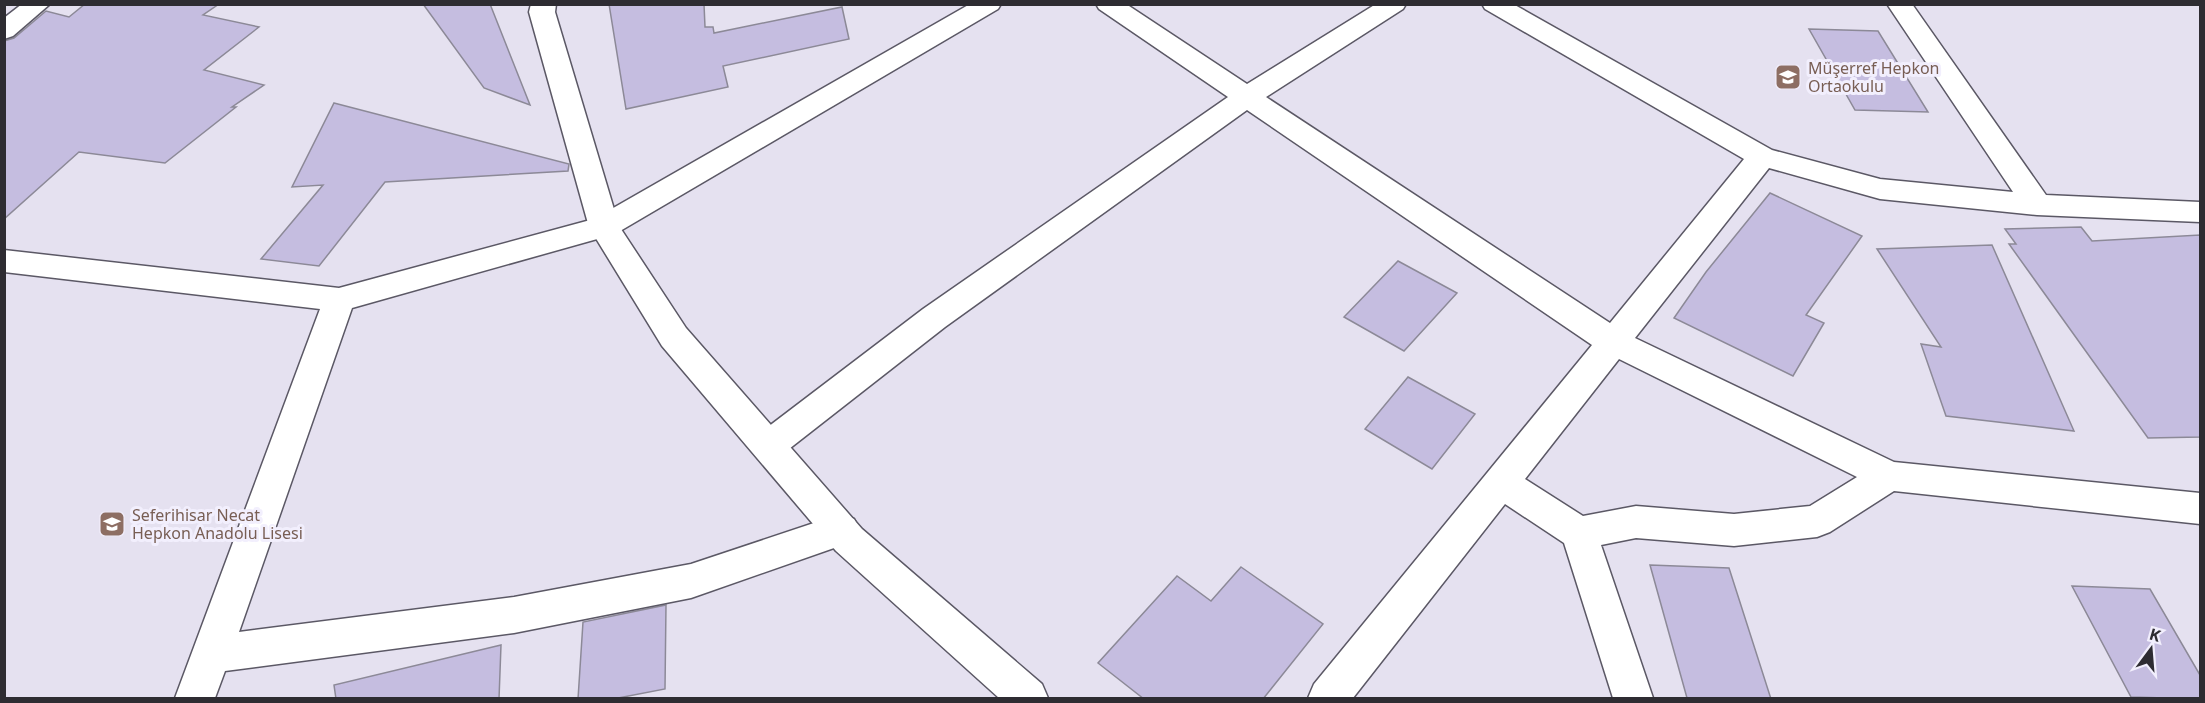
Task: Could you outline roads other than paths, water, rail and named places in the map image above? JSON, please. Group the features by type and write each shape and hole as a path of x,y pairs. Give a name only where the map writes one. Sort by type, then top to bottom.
{"street":[{"path":"4,31 38,4"},
{"path":"9,267 339,300 604,227 989,4"},
{"path":"1108,4 1613,342 1889,476 2200,509"},
{"path":"768,446 934,318 1246,97 1394,4"},
{"path":"1494,4 1762,157 1880,189 2037,205 2200,212"},
{"path":"1899,4 2037,205"},
{"path":"541,7 604,227 674,337 841,530 1028,699"},
{"path":"1328,699 1762,157"},
{"path":"195,699 339,300"},
{"path":"1579,533 1636,522 1734,530 1817,521 1889,476"},
{"path":"1502,483 1579,533 1633,699"},
{"path":"211,654 514,615 691,581 841,530"}],"place":[{"name":"Müşerref Hepkon Ortaokulu","path":"1788,77"},
{"name":"Seferihisar Necat Hepkon Anadolu Lisesi","path":"112,524"}]}
